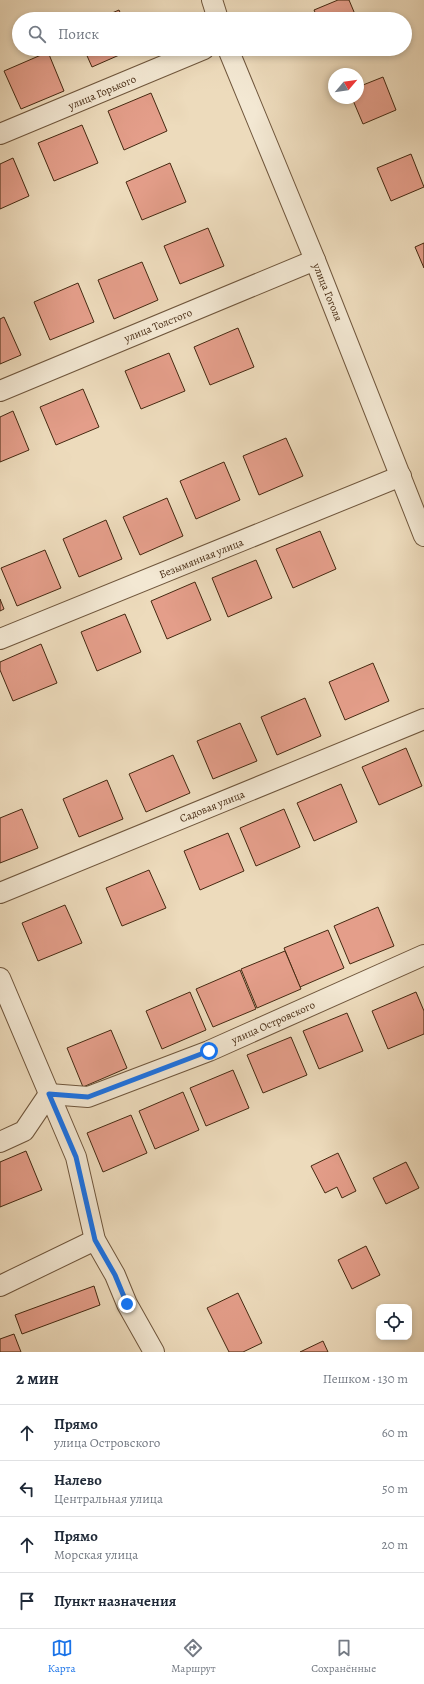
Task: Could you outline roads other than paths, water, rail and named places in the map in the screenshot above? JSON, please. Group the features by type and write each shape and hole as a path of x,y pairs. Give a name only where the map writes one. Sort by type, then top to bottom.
{"street":[{"path":"212,0 216,12"},
{"name":"улица Горького","path":"0,134 187,56"},
{"name":"улица Гоголя","path":"231,56 315,260 424,536"},
{"name":"улица Толстого","path":"0,391 315,260"},
{"name":"Безымянная улица","path":"0,639 401,476"},
{"name":"Садовая улица","path":"0,892 424,718"},
{"name":"улица Островского","path":"49,1094 88,1097 209,1051 424,955"},
{"path":"0,978 76,1157 95,1240 115,1275 127,1304 154,1352"},
{"path":"0,1142 24,1131 49,1094"},
{"path":"0,1286 95,1240"}]}
